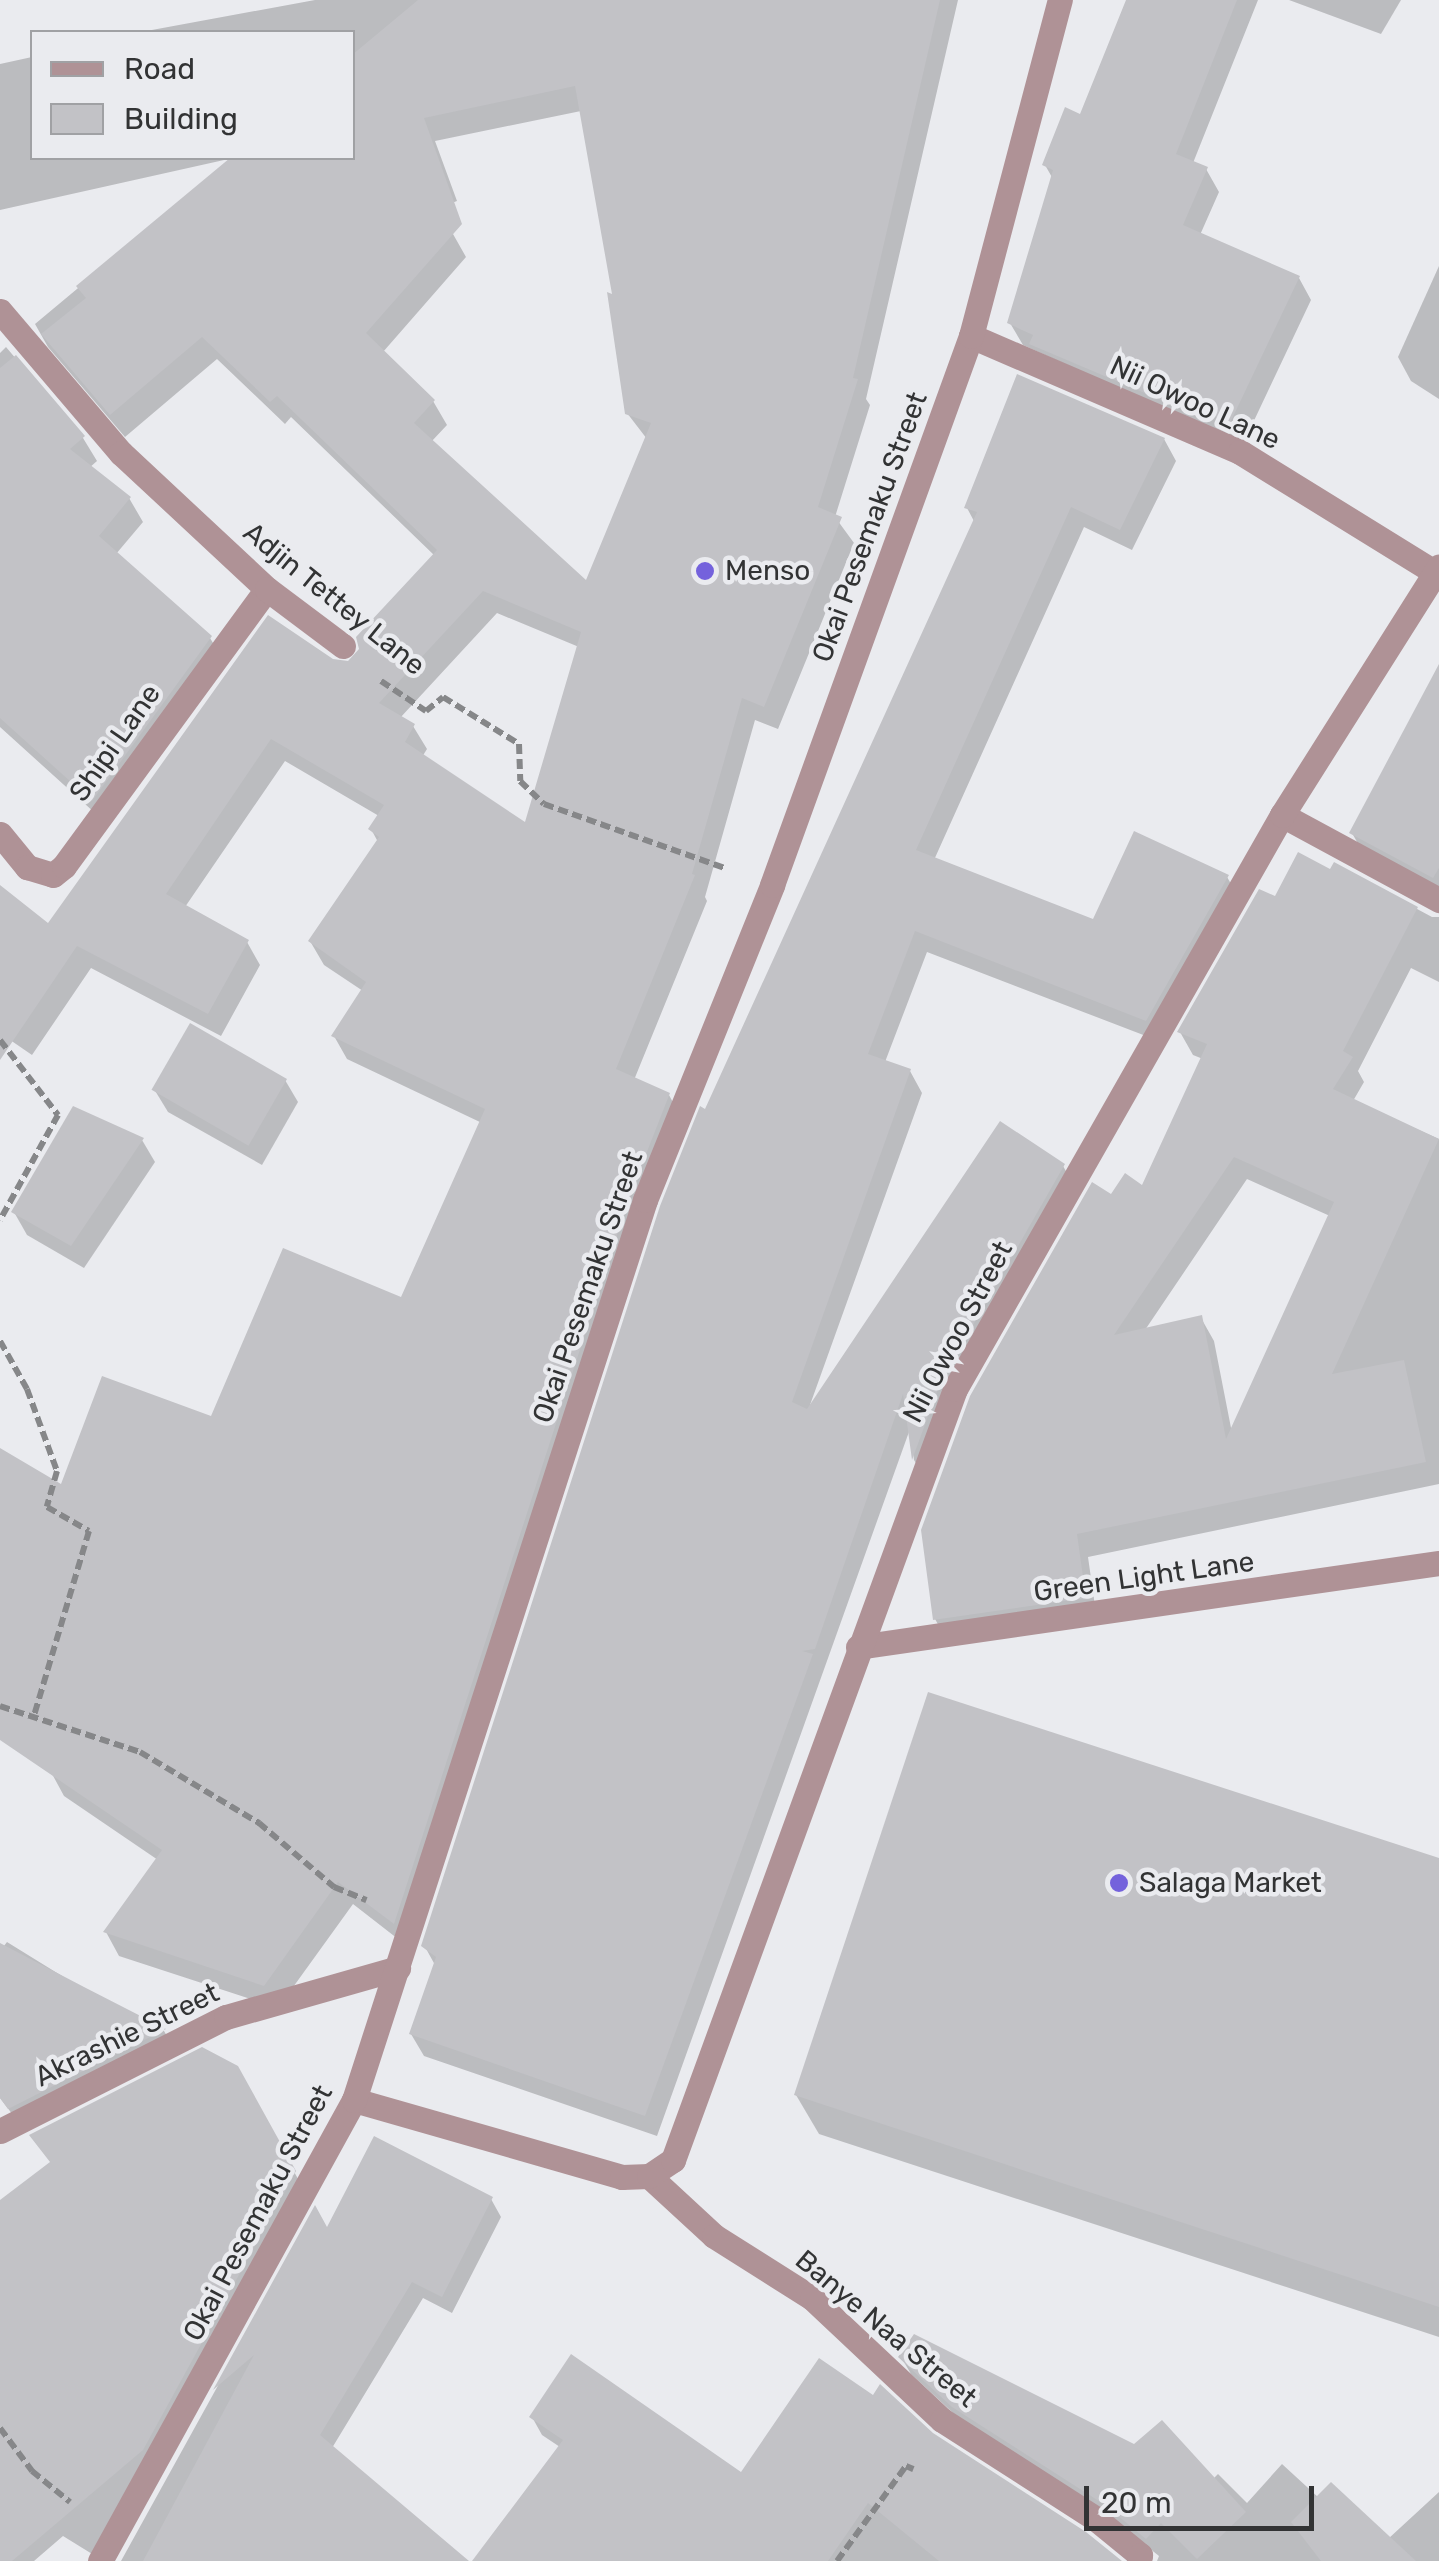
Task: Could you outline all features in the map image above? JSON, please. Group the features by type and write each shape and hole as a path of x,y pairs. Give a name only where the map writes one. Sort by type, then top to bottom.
{"street":[{"name":"Okai Pesemaku Street","path":"107,2550 354,2100 645,1200 772,885 972,336 1060,0"},
{"name":"Adjin Tettey Lane","path":"0,311 121,453 266,589 343,646"},
{"name":"Nii Owoo Lane","path":"972,336 1240,452 1438,570"},
{"name":"Nii Owoo Street","path":"649,2176 674,2160 955,1389 1282,815 1438,570"},
{"name":"Shipi Lane","path":"0,834 27,867 53,875 64,866 266,589"},
{"path":"1282,815 1439,900"},
{"name":"Green Light Lane","path":"858,1647 1439,1563"},
{"name":"Akrashie Street","path":"0,2130 226,2018 398,1968"},
{"path":"354,2100 622,2177 649,2176"},
{"name":"Banye Naa Street","path":"649,2176 714,2236 812,2298 942,2420 1096,2519 1140,2555 1139,2561"}],"path":[{"name":"Adjin Tettey Lane","path":"343,646 368,672 426,711 443,697 518,744 520,782 544,804 772,885"},
{"path":"0,1040 58,1115 0,1220"},
{"path":"0,1342 27,1389 57,1471 46,1507 89,1531 34,1715"},
{"path":"0,1706 140,1752 259,1823 334,1887 414,1919"},
{"path":"0,2428 32,2471 107,2550"},
{"path":"837,2561 906,2466 926,2476 961,2431"}],"building":[{"path":"418,0 940,0 853,378 858,379 818,507 842,517 764,707 742,698 692,874 695,875 616,1069 670,1093 630,1195 394,1924 338,1882 264,1986 103,1932 162,1850 0,1740 0,1448 61,1484 102,1376 211,1416 283,1248 401,1297 485,1109 331,1036 366,982 308,941 379,837 368,829 384,805 271,739 166,894 249,940 208,1014 77,946 0,1060 0,885 48,923 268,615 333,659 348,661 359,649 356,637 437,550 277,396 270,402 202,337 110,415 41,334 86,298 76,286 228,160 355,160 355,52","holes":["575,86 612,294 607,292 625,414 651,423 586,580 414,423 435,400 366,333 462,224 424,118","483,591 581,632 525,822 405,742 415,724 379,703"]},
{"path":"1126,0 1237,0 1176,154 1208,167 1183,225 1300,276 1230,423 1183,402 1180,408 1029,344 1033,335 1007,323 1053,170 1042,165 1065,107 1080,114"},
{"path":"16,355 85,436 70,449 131,497 99,536 212,636 92,801 0,718 0,368"},
{"path":"1017,374 1165,438 1120,530 1071,507 916,850 1093,919 1134,831 1229,875 1146,1021 915,931 868,1054 911,1069 792,1402 807,1409 1000,1121 1065,1164 941,1381 912,1460 903,1394 815,1649 802,1651 813,1654 645,2116 409,2034 436,1957 421,1946 660,1206 700,1106 705,1109 977,512 964,508"},
{"path":"1439,664 1439,868 1433,878 1349,833"},
{"path":"1298,852 1330,869 1334,862 1418,907 1343,1051 1353,1057 1333,1089 1439,1139 1332,1374 1404,1360 1426,1462 1077,1534 1086,1598 933,1620 921,1530 970,1396 1092,1182 1111,1194 1125,1173 1142,1185 1207,1044 1177,1032 1259,889 1275,896","holes":["1234,1157 1334,1202 1226,1439 1202,1315 1114,1335"]},
{"path":"190,1023 287,1079 248,1146 152,1090"},
{"path":"73,1106 144,1138 71,1246 11,1212"},
{"name":"Salaga Market","path":"928,1692 1439,1858 1439,2307 794,2095"},
{"path":"0,1943 166,2029 8,2109 0,2098"},
{"path":"202,2047 238,2066 296,2171 143,2450 12,2561 0,2561 0,2200 50,2162 29,2135"},
{"path":"374,2136 493,2197 442,2297 412,2282 320,2435 469,2561 143,2561 254,2355 213,2390 315,2205 327,2227"},
{"path":"914,2334 1134,2444 1162,2420 1246,2512 1197,2559 1161,2523 1146,2539 1105,2505 952,2407 898,2357"},
{"path":"571,2354 741,2472 819,2358 873,2395 880,2384 933,2433 1086,2532 1122,2561 939,2561 868,2503 828,2561 472,2561 563,2440 529,2417"},
{"path":"1331,2482 1416,2561 1321,2561 1291,2522"}],"place":[{"name":"Menso","path":"705,571"},
{"name":"Salaga Market","path":"1119,1883"}]}
